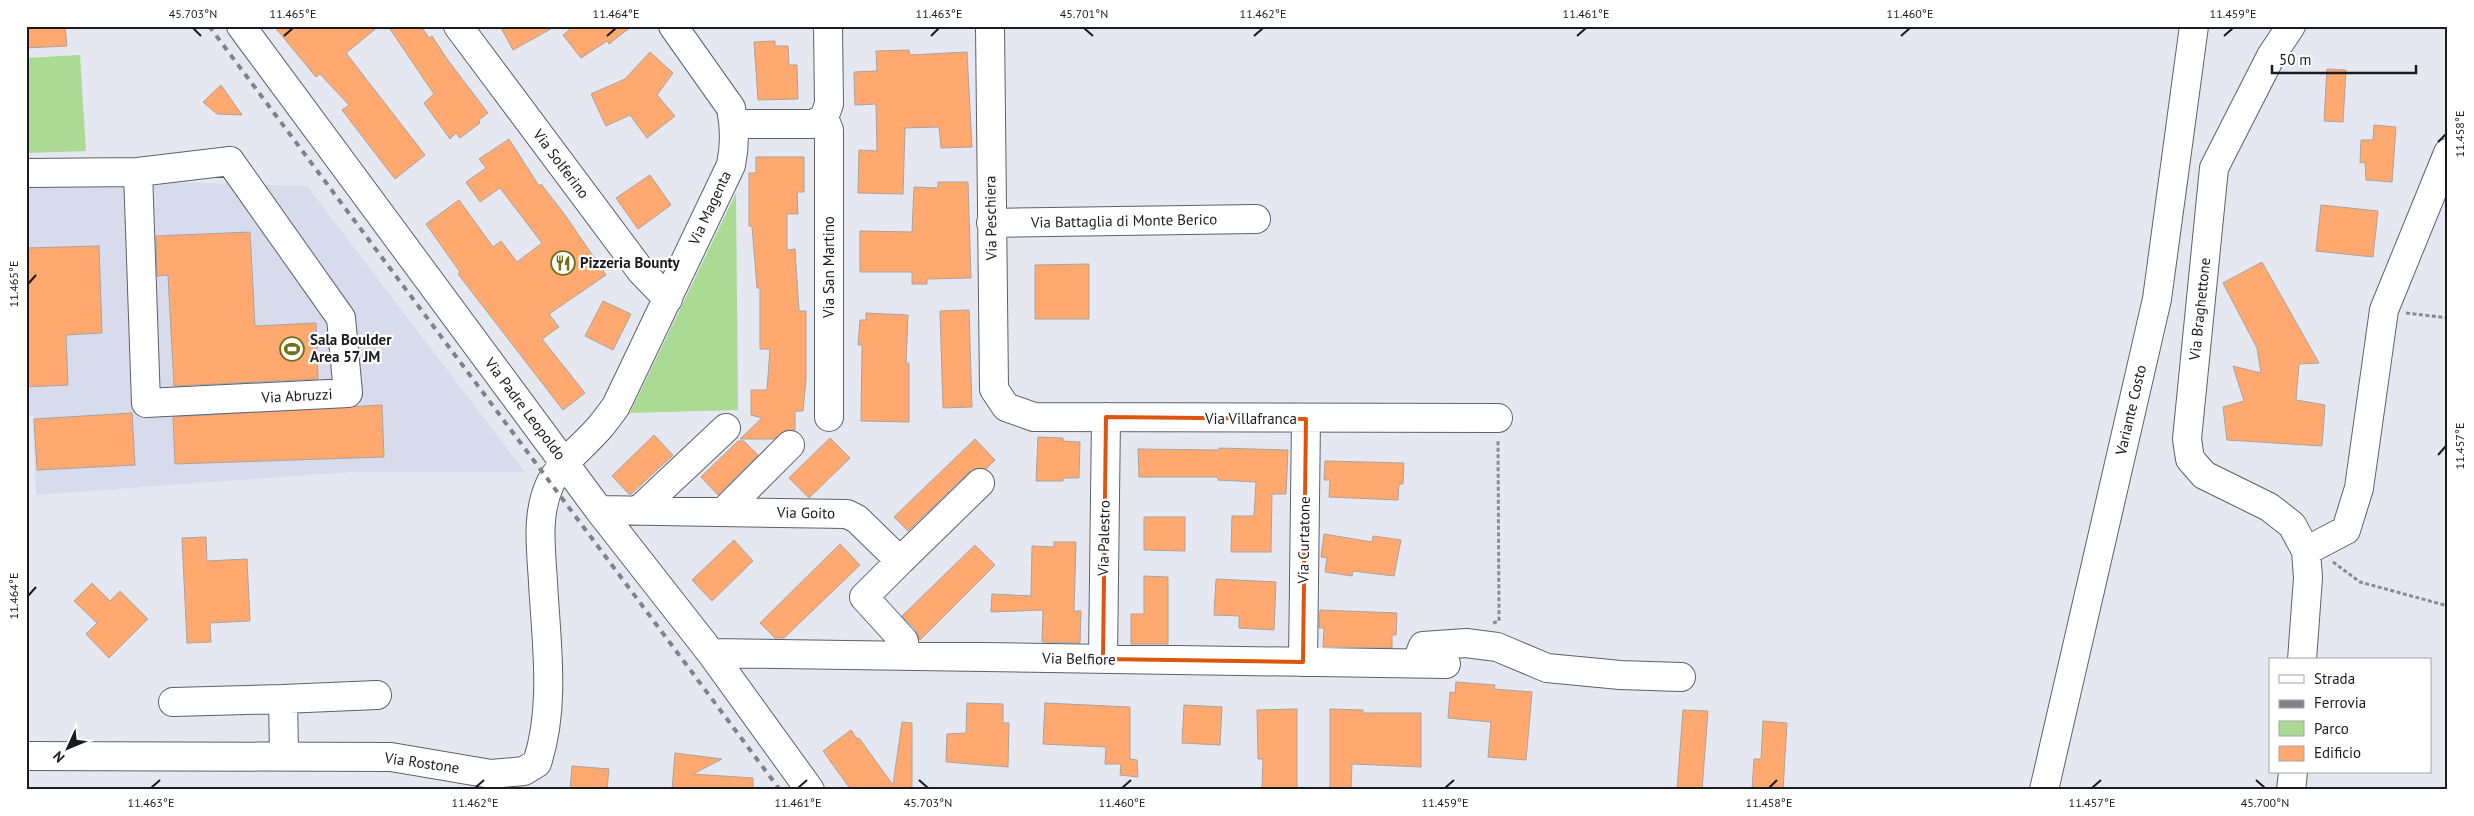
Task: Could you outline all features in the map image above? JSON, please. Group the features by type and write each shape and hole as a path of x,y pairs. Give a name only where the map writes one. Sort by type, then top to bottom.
{"main road":[{"name":"Via Padre Leopoldo","path":"242,26 599,510 711,654 810,790"},
{"name":"Via Solferino","path":"458,26 641,271 668,299"},
{"name":"Via Magenta","path":"566,463 600,428 616,406 730,165 734,149 734,124 726,99 673,26"},
{"name":"Via San Martino","path":"828,26 829,104 824,118 829,130 829,417"},
{"name":"Via Peschiera","path":"990,26 994,389 1006,407"},
{"name":"Variante Costo","path":"2044,790 2157,299 2194,26"},
{"name":"Via Braghettone","path":"2291,26 2271,56 2214,168 2187,439 2190,460 2204,475 2269,507 2292,525 2309,549 2302,658"},
{"path":"734,124 813,124 824,118"},
{"path":"2309,549 2346,530 2356,496 2384,310 2448,153"},
{"name":"Via Abruzzi","path":"26,173 138,172 230,161 341,318 348,393 146,403 138,172"},
{"name":"Via Battaglia di Monte Berico","path":"991,223 1256,219"},
{"name":"Via Villafranca","path":"1006,407 1034,417 1498,418"},
{"name":"Via Palestro","path":"1103,659 1106,418"},
{"name":"Via Curtatone","path":"1303,662 1306,419"},
{"path":"640,510 726,428"},
{"path":"723,512 790,445"},
{"name":"Via Rostone","path":"26,756 284,755 391,757 491,774 524,771 537,763 546,728 548,670 541,552 541,512 551,483 566,463"},
{"path":"905,655 904,641 864,597 980,483"},
{"name":"Via Goito","path":"599,510 847,514 857,519 900,561"},
{"path":"1416,664 1423,646 1466,643 1497,647 1547,668 1620,675 1681,677"},
{"name":"Via Belfiore","path":"711,654 905,655 1446,664"},
{"path":"173,702 378,695"},
{"path":"283,699 284,755"},
{"path":"2291,790 2293,774"}],"path":[{"path":"2384,310 2448,318"},
{"path":"1466,643 1476,632 1499,620 1498,418"},
{"path":"2309,549 2360,582 2448,606"}],"highlighted area":[{"path":"1106,417 1306,419 1303,662 1103,659"}],"shaded area":[{"path":"128,181 307,186 525,472 349,472 36,495 33,416 26,416 26,184"}],"green space":[{"path":"80,55 86,151 26,153 26,58"},
{"path":"736,193 738,410 630,413"}],"building":[{"path":"26,26 65,26 67,46 26,48"},
{"path":"274,26 379,26 346,53 425,155 395,179 342,110 349,105 320,74 316,77"},
{"path":"388,26 421,26 429,38 432,36 488,113 479,120 480,123 460,138 456,133 450,139 424,103 434,94"},
{"path":"500,26 556,26 513,50"},
{"path":"574,26 632,26 609,44 607,41 581,58 563,35"},
{"path":"775,41 775,46 788,46 789,65 797,65 798,99 758,100 754,42"},
{"path":"909,50 910,55 967,52 972,147 941,148 939,127 905,128 903,194 858,193 859,150 877,151 876,104 855,105 854,72 877,71 876,51"},
{"path":"650,52 673,73 657,95 675,116 647,138 630,115 606,126 591,94 625,79"},
{"path":"2327,69 2346,70 2343,122 2324,121"},
{"path":"221,85 242,115 217,114 203,102"},
{"path":"2374,125 2396,127 2392,182 2366,180 2365,162 2360,163 2361,140 2373,140"},
{"path":"509,139 539,186 541,184 565,215 606,275 549,314 559,327 542,339 585,393 563,410 458,274 460,272 426,224 459,200 493,247 501,241 517,262 542,243 500,188 480,202 466,182 486,168 479,159"},
{"path":"756,157 804,157 804,192 797,192 798,214 787,214 787,250 795,249 799,311 806,311 806,378 803,411 795,411 795,430 786,430 774,439 740,439 762,418 751,415 751,390 767,390 770,349 760,349 760,288 757,288 752,226 749,226 749,173 756,173"},
{"path":"650,175 671,205 638,229 616,198"},
{"path":"938,182 968,182 971,278 927,279 927,284 912,284 912,272 860,272 860,231 912,232 914,187 938,188"},
{"path":"2321,205 2378,211 2373,257 2316,251"},
{"path":"250,232 255,326 316,323 318,379 174,386 168,275 157,276 156,236"},
{"path":"99,246 102,333 66,335 68,385 26,387 26,248"},
{"path":"2262,262 2319,363 2299,364 2296,400 2325,405 2322,446 2227,440 2223,407 2244,401 2233,366 2261,373 2257,348 2223,283"},
{"path":"1089,264 1089,319 1035,319 1035,265"},
{"path":"603,301 631,314 613,350 585,336"},
{"path":"969,310 972,407 943,408 940,311"},
{"path":"866,313 908,315 906,363 909,363 909,422 861,421 862,345 858,345 860,320 866,320"},
{"path":"382,405 384,457 175,464 173,417"},
{"path":"132,413 135,465 37,470 34,419"},
{"path":"654,435 673,455 630,495 612,476"},
{"path":"1038,437 1063,438 1063,441 1080,442 1079,478 1063,478 1063,481 1036,481"},
{"path":"830,438 850,458 809,498 789,478"},
{"path":"975,439 995,460 986,469 977,468 969,472 908,531 894,517"},
{"path":"738,441 744,441 758,455 718,495 701,477"},
{"path":"1219,448 1288,450 1286,494 1272,494 1271,552 1231,552 1232,516 1254,516 1256,482 1218,480 1218,477 1139,477 1138,449 1219,450"},
{"path":"1325,461 1404,463 1403,484 1399,484 1398,500 1329,497 1330,480 1324,480"},
{"path":"1144,517 1185,517 1185,551 1144,550"},
{"path":"1324,534 1372,542 1373,536 1401,540 1394,576 1353,571 1352,576 1325,572 1327,558 1321,557"},
{"path":"206,537 207,561 247,559 250,621 210,623 211,642 187,643 182,538"},
{"path":"734,540 753,561 712,601 692,580"},
{"path":"1054,542 1076,542 1074,611 1081,611 1080,643 1042,642 1043,610 991,612 992,594 1031,596 1032,546 1054,547"},
{"path":"840,544 860,565 784,638 775,638 760,623"},
{"path":"975,545 995,565 920,640 916,630 902,616"},
{"path":"1144,576 1168,577 1168,644 1131,644 1131,614 1144,614"},
{"path":"1216,579 1276,582 1274,630 1239,628 1239,616 1214,615"},
{"path":"92,583 110,601 120,591 148,619 109,658 86,634 97,623 74,601"},
{"path":"1320,610 1397,613 1396,635 1392,635 1392,648 1323,647 1324,628 1319,628"},
{"path":"1456,682 1495,685 1494,689 1532,692 1526,760 1488,757 1491,722 1448,718 1450,692 1455,693"},
{"path":"967,703 1003,704 1003,723 1009,723 1008,767 946,762 947,734 966,733"},
{"path":"1045,703 1130,707 1130,759 1137,760 1138,777 1120,775 1121,764 1105,764 1106,747 1043,744"},
{"path":"1184,705 1222,707 1220,745 1182,743"},
{"path":"1297,709 1297,790 1262,790 1263,759 1258,759 1257,710"},
{"path":"1330,709 1363,710 1363,713 1421,713 1421,767 1352,764 1351,789 1330,787"},
{"path":"1683,710 1708,711 1702,790 1677,790"},
{"path":"1763,721 1787,723 1783,790 1752,790 1754,759 1761,759"},
{"path":"902,722 912,723 912,790 851,790 823,751 851,730 857,739 859,738 893,785"},
{"path":"675,753 722,759 693,774 753,778 753,790 672,790"},
{"path":"572,766 609,769 607,790 570,790"}],"railway":[{"path":"209,26 780,790"}],"place":[{"name":"Pizzeria Bounty","path":"563,263"},
{"name":"Sala Boulder Area 57 JM","path":"292,349"}]}
